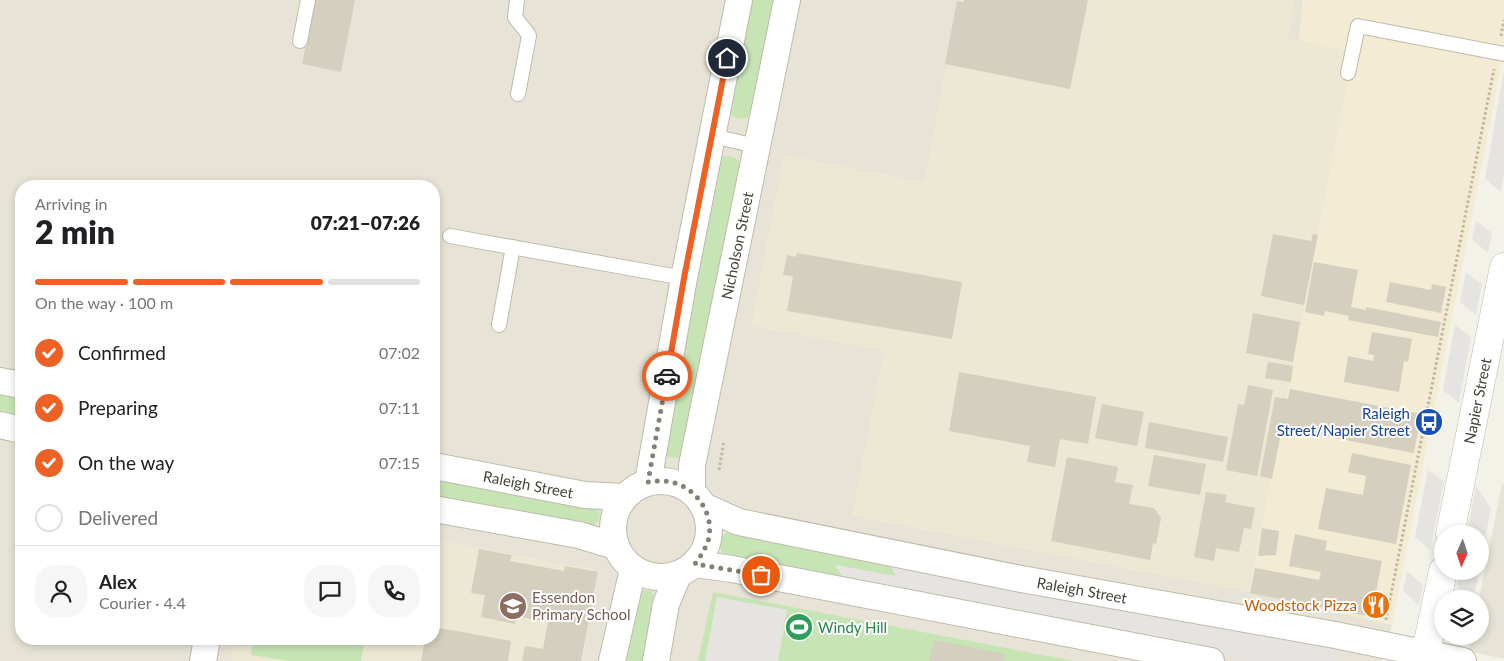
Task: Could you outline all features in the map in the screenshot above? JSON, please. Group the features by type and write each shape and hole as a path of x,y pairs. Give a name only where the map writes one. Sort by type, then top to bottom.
{"street":[{"path":"648,482 684,278 738,0"},
{"name":"Nicholson Street","path":"698,499 692,465 787,0"},
{"name":"Napier Street","path":"1452,525 1504,267"},
{"path":"0,381 15,384"},
{"path":"0,425 15,429"},
{"name":"Raleigh Street","path":"440,467 585,495 624,497"},
{"path":"656,661 666,604 686,569 704,551 709,536 709,520 698,499 679,484 664,480 648,482 635,488 624,497 617,508 613,520 612,533 615,546 622,559 632,569 647,576 662,578 686,569 732,569 1211,661"},
{"name":"Raleigh Street","path":"698,499 739,522 1016,578 1335,635 1425,657 1463,661"},
{"path":"440,510 579,535 615,546"},
{"path":"612,661 632,569"},
{"path":"1425,657 1441,580"},
{"path":"203,661 206,645"}],"lane":[{"path":"300,42 308,0"},
{"path":"517,0 515,17 526,30 528,36 518,94"},
{"path":"1348,73 1358,26 1501,54"},
{"path":"713,136 756,146"},
{"path":"450,236 684,278"},
{"path":"499,325 513,247"}],"path":[{"path":"1385,623 1501,54 1504,20"}],"shaded area":[{"path":"0,0 1303,0 1249,591 1392,625 1382,661 0,661"},
{"path":"959,0 1295,0 1288,38 1353,52 1249,592 852,516 884,351 751,326 784,155 924,182"},
{"path":"1303,0 1504,0 1504,52 1392,625 1249,592"},
{"path":"1504,69 1504,174 1501,192 1485,179"},
{"path":"1476,221 1492,233 1488,253 1472,239"},
{"path":"1466,272 1482,284 1476,315 1460,302"},
{"path":"1455,325 1471,337 1459,403 1443,390"},
{"path":"1428,470 1444,481 1430,550 1415,537"},
{"path":"1502,484 1504,484 1504,659 1468,651 1469,645 1489,645 1489,590 1481,590 1483,580 1489,580 1489,549"},
{"path":"1476,486 1491,508 1488,525 1469,525"},
{"name":"Essendon Primary School","path":"440,540 599,572 582,661 231,661 234,645 440,645"},
{"path":"888,560 1332,645 1340,661 1251,661 847,583 835,565 896,576"},
{"path":"1407,571 1423,585 1419,605 1403,591"},
{"path":"1458,580 1477,580 1475,590 1461,590 1457,585"},
{"path":"717,597 787,610 778,661 705,661"}],"green space":[{"path":"748,0 777,0 752,114 740,119 728,112"},
{"path":"725,156 736,159 743,169 687,460 660,455 719,157"},
{"path":"0,391 15,394 15,422 0,419"},
{"path":"440,475 589,504 600,512 599,520 590,528 440,501"},
{"path":"732,529 888,560 896,577 835,565 847,583 723,555 720,540 724,534"},
{"path":"646,590 656,597 647,661 621,661 641,591"},
{"name":"Windy Hill","path":"713,592 1074,661 698,661"},
{"path":"253,645 364,645 361,661 289,661 251,655"}],"building":[{"path":"315,0 355,0 341,72 302,64"},
{"path":"964,0 1088,0 1070,89 945,64 957,1 964,2"},
{"path":"1273,234 1311,241 1313,234 1318,235 1304,305 1261,296"},
{"path":"797,253 962,282 952,339 787,311 793,276 783,275 787,255 796,257"},
{"path":"1314,262 1358,270 1351,307 1366,310 1366,307 1441,322 1438,337 1348,320 1349,316 1325,311 1324,316 1305,312"},
{"path":"1390,282 1431,290 1432,284 1446,287 1441,313 1386,302"},
{"path":"1253,313 1300,322 1293,362 1246,353"},
{"path":"1372,332 1412,339 1408,362 1404,361 1399,392 1344,382 1348,356 1373,361 1374,355 1368,354"},
{"path":"1268,362 1293,366 1291,382 1265,378"},
{"path":"959,372 1096,397 1088,444 1060,439 1055,467 1027,462 1030,446 949,431"},
{"path":"1248,385 1273,390 1257,476 1226,470 1238,404 1244,405"},
{"path":"1290,389 1421,414 1414,453 1282,428 1272,479 1260,476 1275,397 1288,399"},
{"path":"1102,404 1144,412 1137,446 1095,438"},
{"path":"1149,422 1228,437 1223,462 1145,448"},
{"path":"1352,453 1411,465 1396,544 1318,529 1326,488 1363,495 1366,476 1348,472"},
{"path":"1154,455 1206,464 1200,495 1148,486"},
{"path":"1067,457 1118,467 1115,482 1133,485 1129,504 1154,508 1161,518 1156,544 1153,543 1150,560 1051,541"},
{"path":"1206,492 1227,495 1225,502 1255,508 1251,529 1244,528 1239,552 1216,548 1214,561 1194,557"},
{"path":"1262,528 1279,531 1276,555 1258,556"},
{"path":"1295,534 1327,541 1325,550 1382,561 1376,592 1387,594 1382,619 1250,593 1255,568 1319,580 1321,572 1289,566"},
{"path":"479,549 512,555 510,561 564,571 565,566 598,572 581,661 522,661 525,646 543,649 548,622 516,616 515,624 481,617 485,595 471,593"},
{"path":"440,628 511,641 508,661 421,661 424,645 440,645"},
{"path":"934,640 1006,654 1004,661 929,661"}],"way so far":[{"path":"667,376 648,482 664,480 679,484 692,492 703,506 709,520 709,536 704,551 695,564 761,575"}],"place":[{"name":"Raleigh Street/Napier Street","path":"1429,422"},
{"name":"Woodstock Pizza","path":"1376,605"},
{"name":"Essendon Primary School","path":"513,606"},
{"name":"Windy Hill","path":"799,627"}],"route":[{"path":"667,376 727,58"}]}
